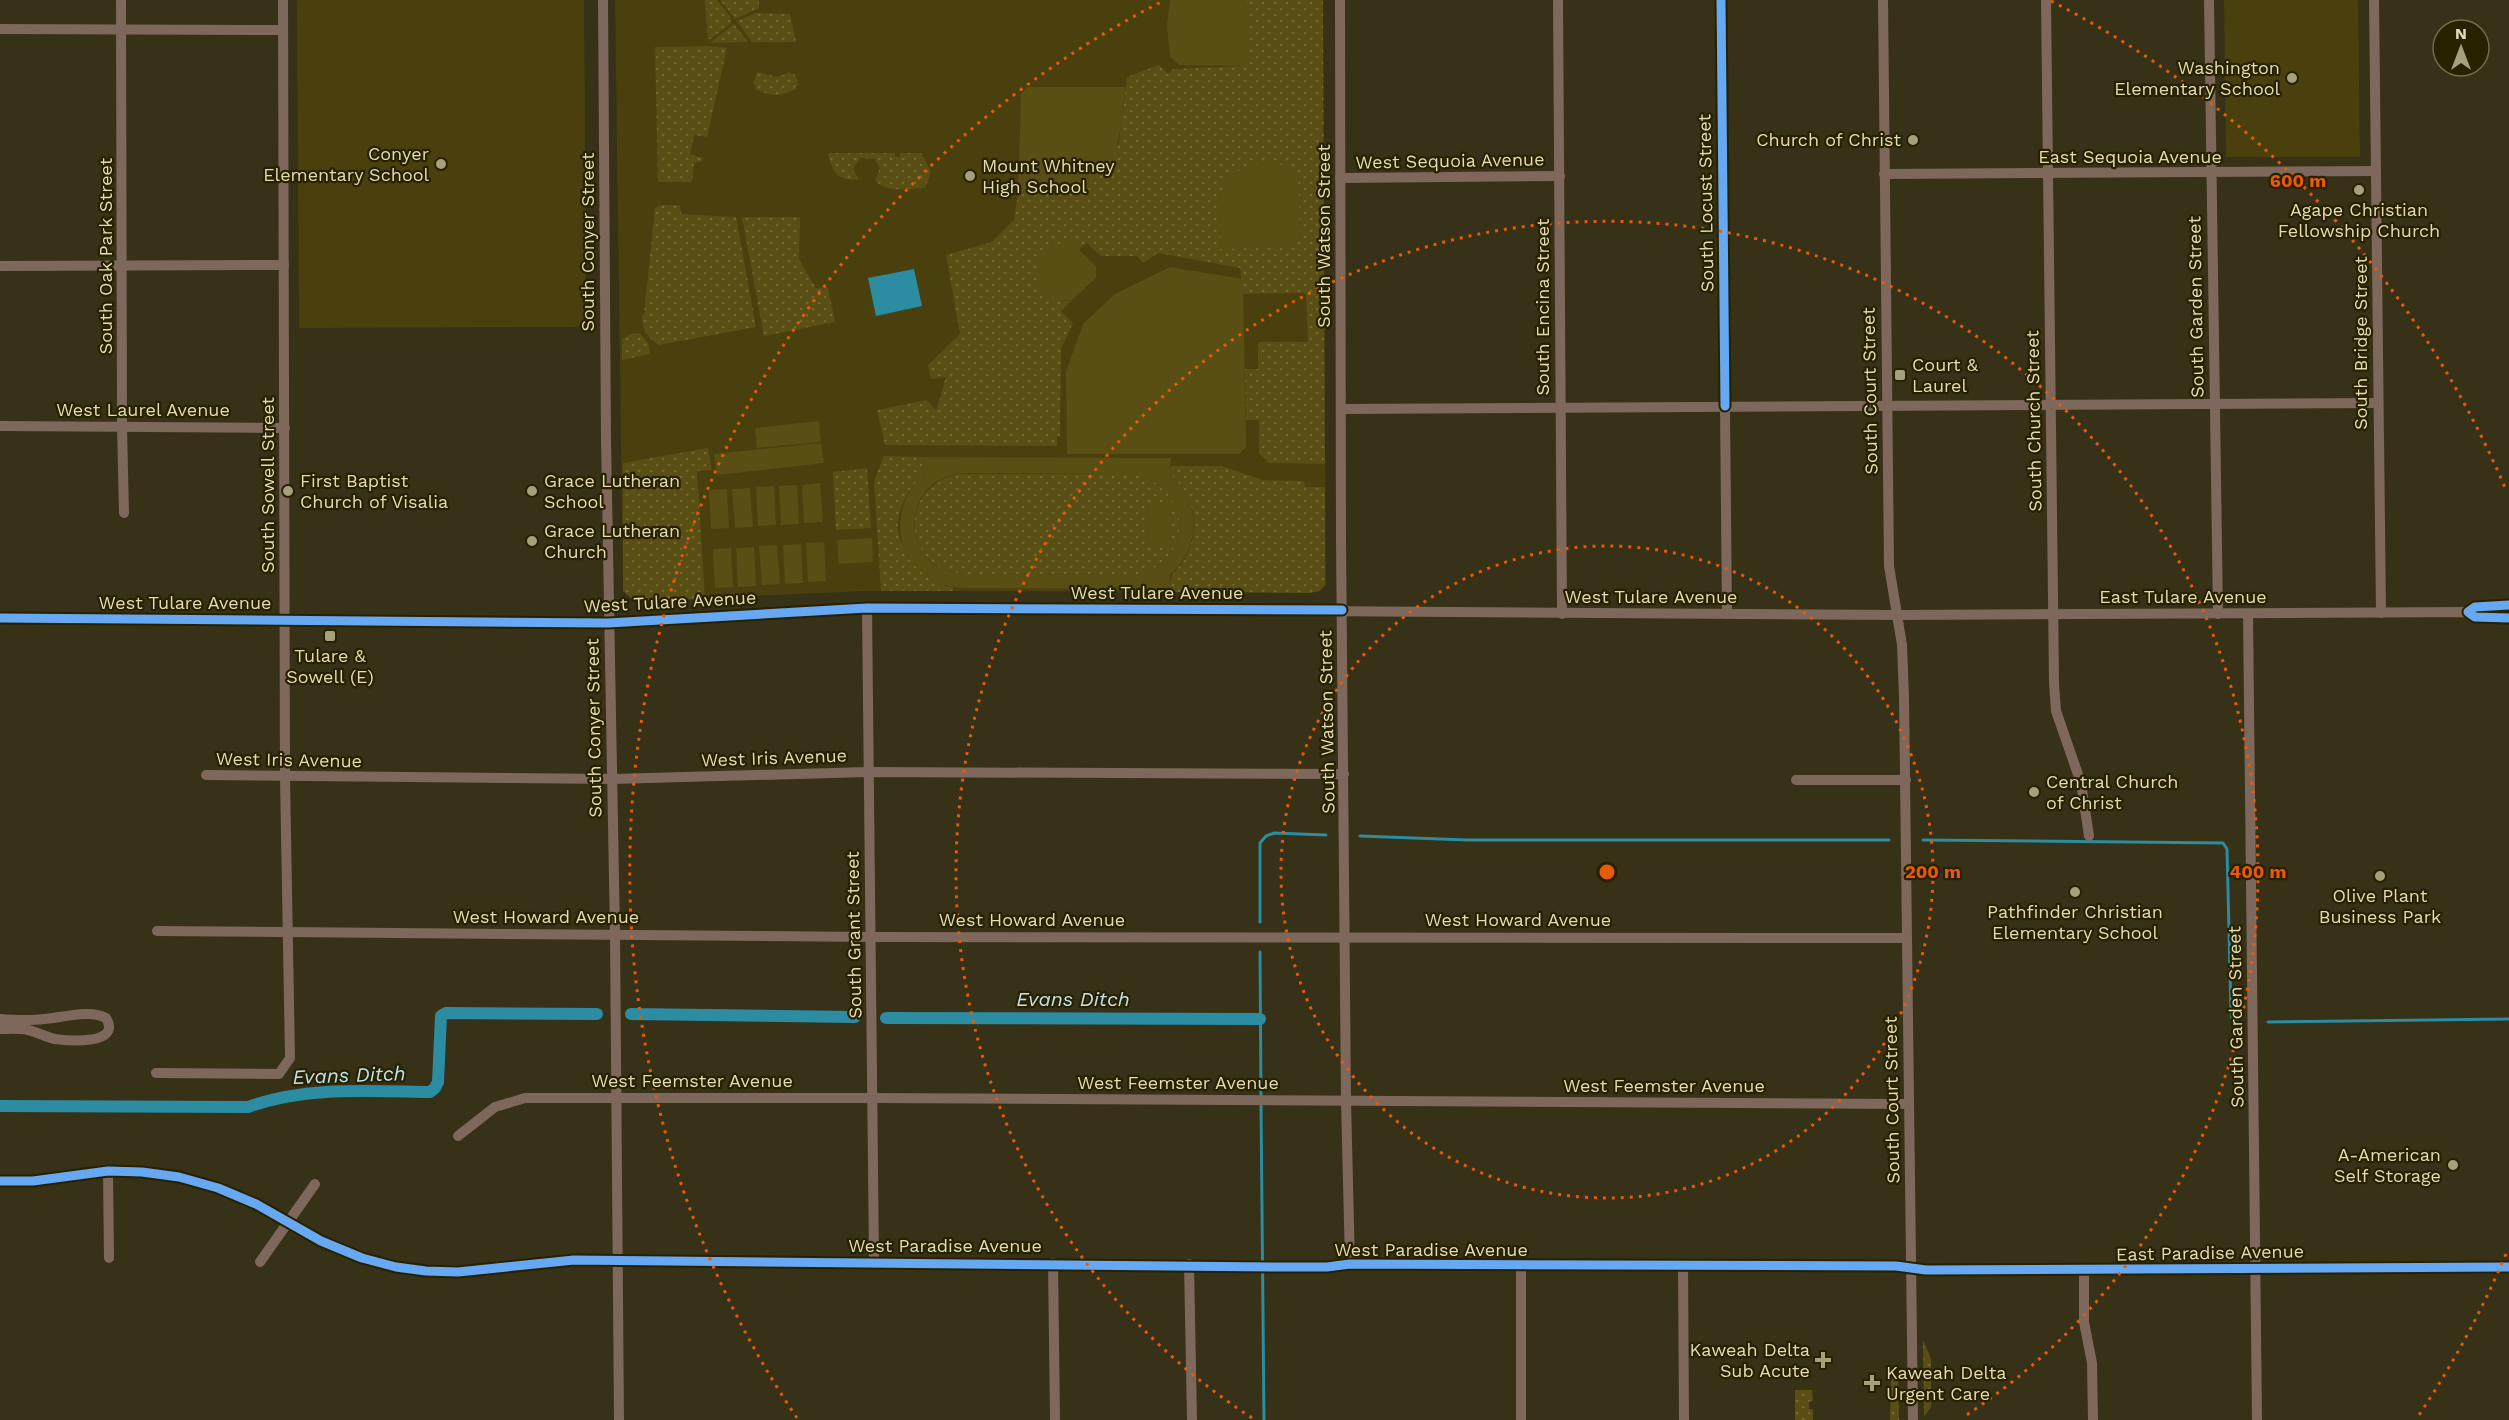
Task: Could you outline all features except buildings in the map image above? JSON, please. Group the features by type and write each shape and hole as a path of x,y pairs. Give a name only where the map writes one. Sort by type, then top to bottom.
{"street":[{"name":"South Oak Park Street","path":"121,0 124,513"},
{"name":"South Sowell Street","path":"156,1073 279,1074 290,1058 286,932 283,0"},
{"name":"South Conyer Street","path":"603,0 608,623 613,779 619,1420"},
{"name":"South Watson Street","path":"1340,0 1342,610 1346,1101 1350,1264"},
{"name":"South Encina Street","path":"1558,0 1562,614"},
{"name":"South Locust Street","path":"1721,0 1727,614"},
{"name":"South Court Street","path":"1883,0 1889,566 1902,645 1906,780 1913,1420"},
{"name":"South Church Street","path":"2046,0 2056,711 2081,783 2089,836"},
{"name":"South Garden Street","path":"2209,0 2218,614"},
{"name":"South Bridge Street","path":"2374,0 2380,613"},
{"path":"0,28 282,30"},
{"name":"East Sequoia Avenue","path":"1884,174 2376,171"},
{"name":"West Sequoia Avenue","path":"1340,178 1560,176"},
{"path":"0,266 284,265"},
{"path":"1341,409 2378,403"},
{"name":"West Laurel Avenue","path":"0,426 285,428"},
{"name":"East Tulare Avenue","path":"1898,615 2468,612 2475,607 2509,605"},
{"name":"West Tulare Avenue","path":"0,618 608,623 867,608 1898,615"},
{"name":"South Grant Street","path":"867,608 874,1261"},
{"name":"East Tulare Avenue","path":"2468,612 2475,617 2509,618"},
{"name":"South Garden Street","path":"2248,614 2257,1420"},
{"name":"West Iris Avenue","path":"206,775 613,779 868,772 1344,774"},
{"path":"1796,780 1906,780"},
{"name":"West Howard Avenue","path":"157,931 871,937 1907,938"},
{"path":"0,1019 41,1020 55,1016 99,1015 106,1017 109,1027 107,1033 99,1039 76,1040 54,1038 27,1029 0,1029"},
{"name":"West Feemster Avenue","path":"458,1136 495,1107 525,1098 1909,1104"},
{"path":"108,1171 109,1258"},
{"name":"West Paradise Avenue","path":"0,1182 33,1181 108,1171 142,1172 179,1177 218,1188 256,1204 321,1241 362,1258 396,1267 426,1271 458,1272 574,1260 1327,1267 1350,1264 1896,1266 1911,1268"},
{"path":"260,1262 315,1184"},
{"path":"1053,1263 1055,1420"},
{"path":"1189,1264 1192,1420"},
{"path":"1521,1265 1521,1420"},
{"path":"1683,1265 1684,1420"},
{"name":"East Paradise Avenue","path":"1911,1268 1926,1270 2084,1270 2509,1267"},
{"path":"2084,1270 2084,1322 2092,1363 2093,1420"}],"shaded area":[{"name":"Conyer Elementary School","path":"297,0 584,0 586,327 299,328"},
{"name":"Mount Whitney High School","path":"615,0 1322,0 1326,585 1319,592 867,591 634,601 623,591"},
{"path":"705,0 717,0 731,18 731,23 708,41"},
{"path":"720,0 759,0 759,8 735,19"},
{"path":"1170,0 1241,0 1249,16 1250,24 1247,66 1179,65 1170,56 1167,26"},
{"path":"1241,0 1323,0 1325,464 1269,463 1259,453 1259,420 1246,420 1245,369 1258,369 1258,342 1308,342 1306,293 1243,294 1240,268 1158,253 1143,263 1137,256 1101,256 1087,243 1079,250 1071,242 1063,301 1072,300 1061,311 1073,323 1061,349 1060,436 1057,436 1057,446 885,445 877,410 927,400 934,409 937,409 946,377 931,379 928,365 960,334 946,255 992,242 1014,220 1018,193 1063,193 1119,143 1127,77 1159,65 1168,74 1173,69 1246,66 1246,6"},
{"name":"Washington Elementary School","path":"2224,0 2358,0 2360,157 2226,157"},
{"path":"756,13 790,14 796,42 752,42 737,21"},
{"path":"734,24 748,42 710,43"},
{"path":"655,47 727,48 707,137 694,135 690,154 703,158 702,162 694,162 692,182 658,182"},
{"path":"757,72 778,77 790,72 794,73 798,82 791,85 798,83 799,85 795,87 796,89 784,94 767,94 755,89 756,86 753,84"},
{"path":"1028,87 1125,87 1119,137 1107,166 1097,177 1083,186 1065,192 1018,193 1021,94"},
{"path":"828,153 895,153 895,157 900,157 900,153 921,153 931,172 925,188 891,189 875,180 880,169 875,159 860,158 853,169 859,180 851,179 840,177 834,171"},
{"path":"1268,161 1288,167 1298,167 1300,237 1292,246 1286,247 1220,249 1221,229 1217,202 1226,181 1241,169"},
{"path":"661,205 680,205 681,214 736,217 756,327 659,345 648,336 644,329 642,315 644,315 655,208"},
{"path":"742,217 800,217 799,259 816,288 828,287 835,322 764,336"},
{"path":"1071,242 1096,266 1096,278 1072,300 1056,300 1039,287 1037,269 1039,261 1042,255 1053,246"},
{"path":"1170,267 1243,279 1246,447 1239,454 1067,454 1066,372 1083,324 1115,294"},
{"path":"640,333 649,345 650,354 622,360 622,339"},
{"path":"819,421 821,442 757,448 755,428"},
{"path":"821,443 824,463 717,475 714,454"},
{"path":"708,448 712,470 697,471 705,601 687,599 634,601 623,591 623,463"},
{"path":"884,456 923,457 924,473 906,497 899,517 899,537 913,556 945,586 953,587 953,591 881,591 874,481"},
{"path":"923,457 1171,458 1170,474 1188,498 1192,511 1194,525 1192,538 1188,551 1170,575 1170,589 962,588 940,583 923,574 911,560 903,544 900,527 903,508 911,490 924,473","holes":["964,473 1132,474 1152,481 1167,493 1176,508 1179,525 1177,541 1168,556 1154,568 1133,575 965,574 943,569 927,557 918,542 914,524 917,506 926,490 942,479"]},
{"path":"1171,466 1222,466 1262,480 1304,481 1305,487 1325,487 1325,584 1319,591 1310,593 1170,592 1173,575 1183,562 1191,545 1194,523 1189,502 1178,482 1170,474"},
{"path":"867,468 871,528 836,530 833,472"},
{"path":"957,474 1133,474 1153,481 1168,493 1176,508 1180,525 1177,541 1168,556 1154,568 1133,575 965,574 944,569 929,559 919,545 915,528 916,511 924,495 937,482"},
{"path":"820,483 823,522 804,523 802,485"},
{"path":"797,485 799,524 781,525 779,486"},
{"path":"774,486 776,525 758,526 756,487"},
{"path":"750,488 753,527 735,528 732,489"},
{"path":"727,489 729,528 711,529 709,490"},
{"path":"1147,505 1172,505 1172,544 1147,544"},
{"path":"872,538 873,562 839,564 837,540"},
{"path":"824,542 826,581 808,582 806,543"},
{"path":"801,544 803,583 785,584 783,545"},
{"path":"777,545 780,584 762,585 759,546"},
{"path":"754,547 756,586 738,587 736,548"},
{"path":"731,548 733,587 715,588 713,549"},
{"path":"1923,1340 1931,1359 1931,1407 1924,1417"},
{"path":"1891,1374 1898,1374 1899,1420 1890,1420"},
{"path":"1795,1390 1812,1390 1813,1401 1809,1402 1809,1409 1813,1409 1813,1420 1795,1420"}],"water":[{"path":"914,269 922,306 876,316 868,278"}],"waterway":[{"path":"1260,922 1260,843 1266,836 1274,833 1326,835"},
{"path":"1360,836 1467,840 1889,840"},
{"path":"1923,840 2223,843 2227,849 2231,1013 2232,1018 2238,1022"},
{"path":"1260,952 1261,1097"},
{"name":"Evans Ditch","path":"0,1106 248,1107 292,1096 338,1091 430,1092 438,1082 441,1016 446,1013 597,1014"},
{"name":"Evans Ditch","path":"631,1014 855,1017"},
{"name":"Evans Ditch","path":"886,1018 1260,1019"},
{"path":"2268,1022 2509,1019"},
{"path":"1261,1104 1264,1420"}],"cycle path":[{"path":"1721,0 1725,406"},
{"path":"2509,605 2475,607 2468,612 2475,617 2509,618"},
{"path":"0,618 608,623 867,608 1342,610"},
{"path":"0,1181 33,1181 108,1171 142,1172 179,1177 218,1188 256,1204 321,1241 362,1258 396,1267 426,1271 458,1272 574,1260 1272,1267 1327,1267 1350,1264 1896,1266 1926,1270 2509,1267"}],"place":[{"name":"Washington Elementary School","path":"2292,78"},
{"name":"Church of Christ","path":"1913,140"},
{"name":"Conyer Elementary School","path":"441,164"},
{"name":"Mount Whitney High School","path":"970,176"},
{"name":"Agape Christian Fellowship Church","path":"2359,190"},
{"name":"Court & Laurel","path":"1900,375"},
{"name":"First Baptist Church of Visalia","path":"288,491"},
{"name":"Grace Lutheran School","path":"532,491"},
{"name":"Grace Lutheran Church","path":"532,541"},
{"name":"Tulare & Sowell (E)","path":"330,636"},
{"name":"Central Church of Christ","path":"2034,792"},
{"name":"Olive Plant Business Park","path":"2380,876"},
{"name":"Pathfinder Christian Elementary School","path":"2075,892"},
{"name":"A-American Self Storage","path":"2453,1165"},
{"name":"Kaweah Delta Sub Acute","path":"1823,1360"},
{"name":"Kaweah Delta Urgent Care","path":"1872,1383"}]}
